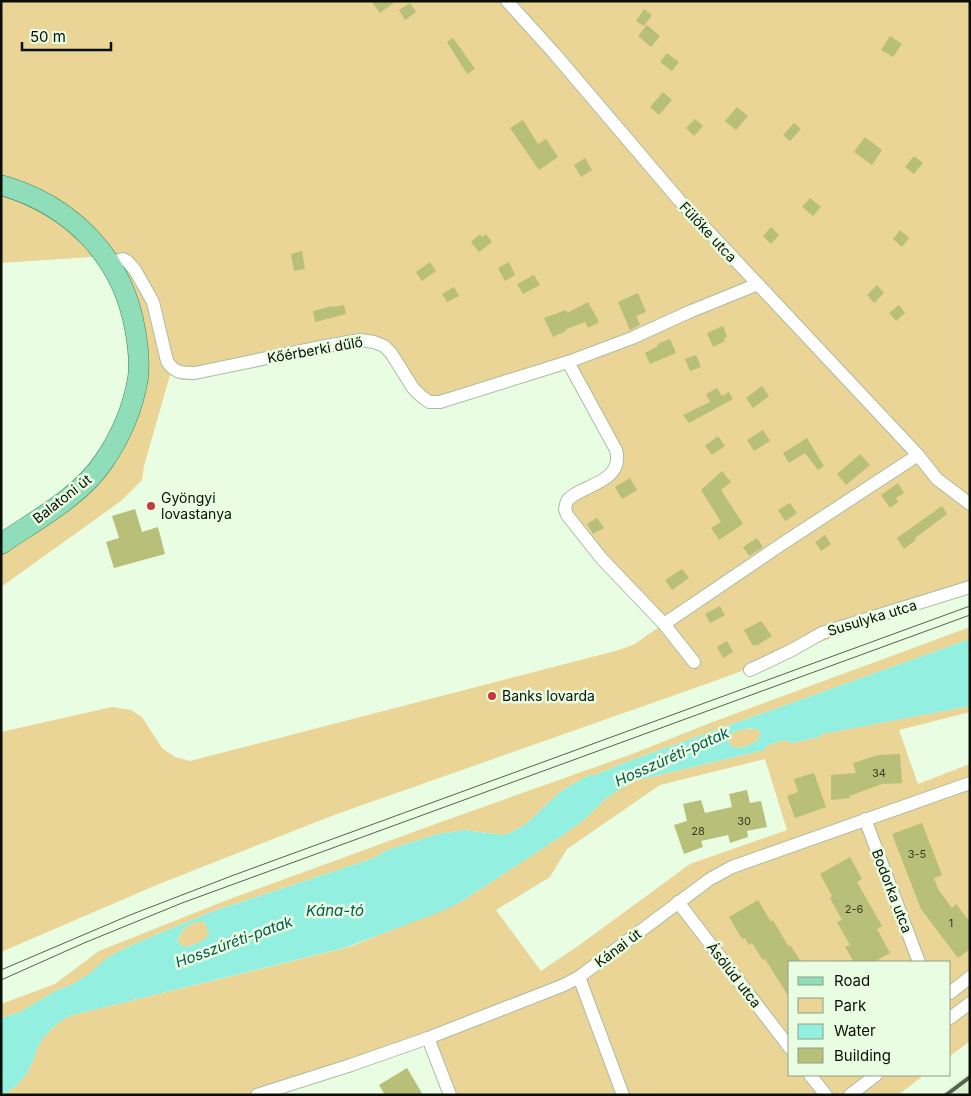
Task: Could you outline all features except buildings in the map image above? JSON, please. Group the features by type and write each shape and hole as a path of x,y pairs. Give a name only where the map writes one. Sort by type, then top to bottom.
{"main road":[{"name":"Balatoni út","path":"1,185 49,204 85,232 110,263 126,294 138,343 138,377 130,408 118,438 103,463 87,482 1,544"}],"street":[{"name":"Fülőke utca","path":"507,1 554,53 664,184 918,455 937,478 970,504"},
{"name":"Kőérberki dűlő","path":"110,263 123,259 135,270 153,302 167,361 172,368 181,373 195,374 360,340 384,346 391,353 413,388 429,402 440,402 568,362 632,338 758,284"},
{"path":"568,362 616,450 618,458 613,471 604,480 568,500 565,509 567,515 602,559 664,624 694,662"},
{"path":"664,624 918,455"},
{"name":"Susulyka utca","path":"750,670 822,633 970,587"},
{"name":"Kánai út","path":"261,1094 428,1038 556,988 579,977 678,902 732,866 970,782"},
{"name":"Bodorka utca","path":"866,819 919,961"},
{"name":"Ásólúd utca","path":"678,902 788,1045"},
{"path":"579,977 623,1095"},
{"path":"951,992 970,977"},
{"path":"951,1017 970,1003"},
{"path":"428,1038 450,1095"},
{"path":"811,1076 826,1095"},
{"path":"850,1095 875,1076"}],"shaded area":[{"path":"970,1072 970,1093 968,1095 941,1095"}],"green space":[{"path":"1,1 970,1 970,587 709,683 334,815 159,884 1,952 1,732 112,707 131,710 142,717 162,748 175,757 190,761 619,650 635,644 663,624 565,509 593,486 618,458 568,362 429,402 374,342 195,373 172,368 144,466 142,480 121,501 1,587 1,550 98,484 117,461 136,421 122,267 127,261 105,256 1,263"},
{"path":"970,627 970,639 629,761 595,775 589,775 561,791 527,823 510,833 503,835 464,830 438,834 387,850 374,858 211,912 127,947 107,958 90,974 71,985 57,990 20,1012 1,1018 1,1004 55,984 99,951 227,900 632,754 710,723"},
{"path":"970,706 970,712 899,730 918,784 970,764 970,1041 951,1055 951,961 788,961 788,1076 923,1076 898,1095 450,1095 428,1038 257,1095 1,1095 12,1089 22,1080 29,1070 38,1046 43,1039 53,1028 69,1016 349,947 459,903 563,835 584,820 606,798 634,781 764,750 768,745 785,740 792,743 819,737 821,734","holes":["765,759 787,830 690,864 541,971 496,910 550,877 567,849 660,785"]},
{"path":"753,728 760,731 760,737 757,740 743,747 731,746 728,739 730,734"},
{"path":"195,922 205,922 210,935 201,942 186,947 181,945 177,941 184,928"}],"water":[{"name":"Kána-tó","path":"970,639 970,706 822,734 819,737 792,743 785,740 768,745 764,750 634,781 606,798 584,820 563,835 459,903 440,912 344,948 69,1016 53,1028 43,1039 38,1046 29,1070 22,1080 12,1089 1,1095 1,1018 20,1012 57,990 71,985 89,974 107,958 127,947 211,912 374,858 387,850 438,834 464,830 503,835 510,833 527,823 561,791 589,775 595,775 629,761","holes":["753,728 760,731 760,737 757,740 743,747 731,746 728,739 730,734","195,922 205,922 209,935 201,942 186,947 181,945 177,940 184,928"]}],"tram line":[{"path":"1,970 130,915 234,875 970,606"},
{"path":"1,980 84,943 182,903 970,615"}],"railway":[{"path":"946,1095 970,1077"}],"place":[{"name":"Gyöngyi lovastanya","path":"151,506"},
{"name":"Banks lovarda","path":"492,696"}],"water label":[{"name":"Hosszúréti-patak","path":"672,757"},
{"name":"Hosszúréti-patak","path":"234,942"}]}
